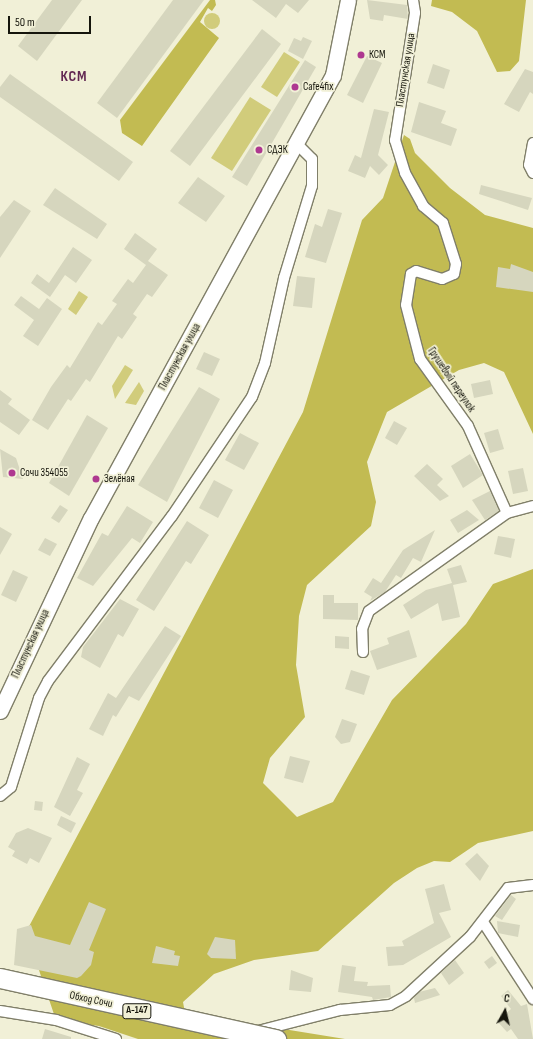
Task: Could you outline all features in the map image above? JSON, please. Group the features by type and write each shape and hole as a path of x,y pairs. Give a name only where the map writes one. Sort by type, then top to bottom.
{"highway":[{"name":"Обход Сочи","path":"0,978 276,1039"}],"main road":[{"name":"Пластунская улица","path":"0,711 91,518 298,145 333,75 348,0"}],"street":[{"name":"Пластунская улица","path":"413,0 415,13 395,140 405,173 423,206 443,224 454,253"},
{"path":"533,143 530,166 533,173"},
{"path":"0,796 11,788 39,698 48,681 172,516 252,397 265,363 284,278 312,186 312,159 298,145"},
{"name":"Грушевый переулок","path":"454,253 454,274 442,279 416,271 407,280 406,305 410,328 420,359 468,426 507,513"},
{"path":"363,652 362,630 369,611 507,513 533,506"},
{"path":"229,1039 340,1010 390,1005 406,996 483,922 508,888 533,885"},
{"path":"483,922 533,999"},
{"path":"0,1011 56,1020 116,1039"}],"shaded area":[{"path":"210,0 215,0 216,5 212,11 208,8 200,22 219,38 142,146 122,133 120,120"},
{"path":"432,0 526,0 519,61 510,71 497,72 477,31 452,12 431,6"},
{"path":"212,13 219,18 220,21 215,28 212,29 205,24 204,21 209,14"},
{"path":"284,52 300,62 277,97 261,87"},
{"path":"250,97 271,110 232,171 211,158"},
{"path":"404,135 410,139 415,153 450,188 485,215 533,228 533,434 504,372 484,363 459,370 387,412 367,462 376,502 371,526 307,585 299,616 296,665 305,717 270,758 263,783 297,817 333,802 392,700 466,624 493,584 533,569 533,831 478,843 450,862 434,861 417,868 394,883 318,951 254,960 214,974 183,1002 185,1013 345,1039 138,1039 99,1026 56,1020 26,932 303,412 362,220 383,198"},
{"path":"79,291 88,297 76,315 68,309"},
{"path":"125,365 133,370 115,399 112,386"},
{"path":"139,382 144,391 136,405 125,403"}],"building":[{"path":"52,0 82,0 37,61 18,46"},
{"path":"173,0 204,0 117,118 97,103"},
{"path":"252,0 309,0 298,13 286,4 276,18"},
{"path":"367,0 407,5 408,19 384,15 383,21 370,19"},
{"path":"262,29 281,44 190,166 170,151"},
{"path":"303,37 312,41 303,59 288,51 294,38 301,41"},
{"path":"367,56 382,63 363,103 347,95"},
{"path":"305,60 316,67 247,186 232,177"},
{"path":"433,64 450,70 444,89 427,83"},
{"path":"525,69 533,72 533,94 530,92 519,112 504,104"},
{"path":"10,74 133,162 119,181 0,97 0,87"},
{"path":"419,102 446,111 441,123 457,129 451,146 411,132"},
{"path":"374,109 389,112 378,155 388,165 379,175 370,166 365,178 348,171 355,155 361,158"},
{"path":"198,177 225,196 206,222 178,203"},
{"path":"481,185 532,198 528,210 479,194"},
{"path":"55,188 107,224 97,239 43,205"},
{"path":"14,200 31,211 0,258 0,217"},
{"path":"328,209 342,213 326,263 305,257 315,224 322,227"},
{"path":"135,233 157,249 148,261 168,275 152,297 147,294 133,314 137,317 122,339 118,336 90,382 86,379 71,401 68,399 48,430 32,420 51,387 67,365 70,368 98,322 102,325 117,304 112,301 128,279 133,283 146,265 124,249"},
{"path":"73,247 92,260 76,283 65,275 50,297 31,283 37,274 49,283"},
{"path":"511,264 533,272 533,292 496,287 498,267 510,269"},
{"path":"297,276 315,278 312,308 293,306"},
{"path":"21,296 39,309 47,298 62,309 38,346 23,336 34,320 14,305"},
{"path":"204,352 220,359 212,376 196,369"},
{"path":"490,380 493,394 474,398 471,384"},
{"path":"199,387 220,399 167,502 138,485"},
{"path":"0,390 12,399 8,404 30,420 19,435 0,422"},
{"path":"87,415 108,428 69,496 49,483"},
{"path":"394,421 407,428 397,445 385,438"},
{"path":"498,429 504,449 490,453 484,433"},
{"path":"240,433 259,443 244,470 225,460"},
{"path":"0,449 16,458 23,479 3,477"},
{"path":"470,454 483,475 463,488 451,466"},
{"path":"427,464 443,479 437,485 449,496 440,501 414,476"},
{"path":"523,468 528,491 513,494 508,471"},
{"path":"214,480 233,490 218,518 199,508"},
{"path":"490,491 499,511 485,520 472,500"},
{"path":"60,505 68,510 59,523 51,518"},
{"path":"127,506 153,522 140,543 132,538 93,586 77,578 102,533 108,536"},
{"path":"467,510 479,520 458,533 450,520"},
{"path":"187,521 209,535 191,564 186,561 154,611 136,600"},
{"path":"0,527 12,534 0,555"},
{"path":"435,530 421,562 413,558 401,578 396,575 385,592 370,601 372,597 364,592 373,578 381,583 403,550"},
{"path":"498,536 515,539 511,558 494,554"},
{"path":"45,538 57,544 50,556 38,550"},
{"path":"461,565 467,582 453,585 460,617 442,621 438,603 411,619 403,605 426,590 452,583 447,569"},
{"path":"13,570 28,577 16,602 1,595"},
{"path":"323,595 334,595 334,603 358,603 358,620 323,619"},
{"path":"120,599 139,609 123,637 118,634 100,668 81,657 83,647"},
{"path":"165,626 181,636 139,701 129,696 116,717 113,715 103,736 89,729 108,693 116,698"},
{"path":"409,630 417,657 377,670 370,651 389,644 387,638"},
{"path":"335,636 349,637 349,649 335,648"},
{"path":"351,670 370,676 364,695 345,689"},
{"path":"342,719 357,724 350,742 341,744 335,737"},
{"path":"290,756 310,761 303,783 284,778"},
{"path":"77,757 90,764 77,790 83,793 70,816 54,807"},
{"path":"35,801 43,802 42,811 34,810"},
{"path":"61,816 76,823 71,833 57,825"},
{"path":"28,828 52,838 39,863 30,858 27,864 12,856 15,851 8,847 16,833"},
{"path":"477,853 489,866 480,881 465,864"},
{"path":"444,884 451,910 439,913 451,937 403,965 388,966 386,947 404,946 402,941 434,923 425,889"},
{"path":"511,895 516,899 502,920 495,916"},
{"path":"89,902 106,909 89,950 94,952 91,965 81,976 77,978 14,965 17,929 31,925 35,936 70,945"},
{"path":"497,921 520,925 518,937 498,933"},
{"path":"215,937 235,940 236,959 211,958 207,954"},
{"path":"156,946 175,951 174,955 180,956 178,966 152,963"},
{"path":"492,956 497,963 489,969 484,962"},
{"path":"455,960 464,973 449,985 441,973"},
{"path":"342,965 356,967 354,981 368,982 367,986 390,985 391,997 373,1000 372,997 338,992"},
{"path":"291,970 313,978 311,992 289,990"},
{"path":"435,988 440,995 415,1003 414,998 419,992"},
{"path":"508,990 521,1006 527,1004 533,1039 518,1039 511,1029 507,1032 497,1021 511,1009 501,996"},
{"path":"45,1029 71,1037 71,1039 42,1039"}],"place":[{"name":"КСМ","path":"361,55"},
{"name":"Cafe4fix","path":"295,87"},
{"name":"СДЭК","path":"259,150"},
{"name":"Сочи 354055","path":"12,473"},
{"name":"Зелёная","path":"96,479"}],"district":[{"name":"КСМ","path":"74,77"}]}
